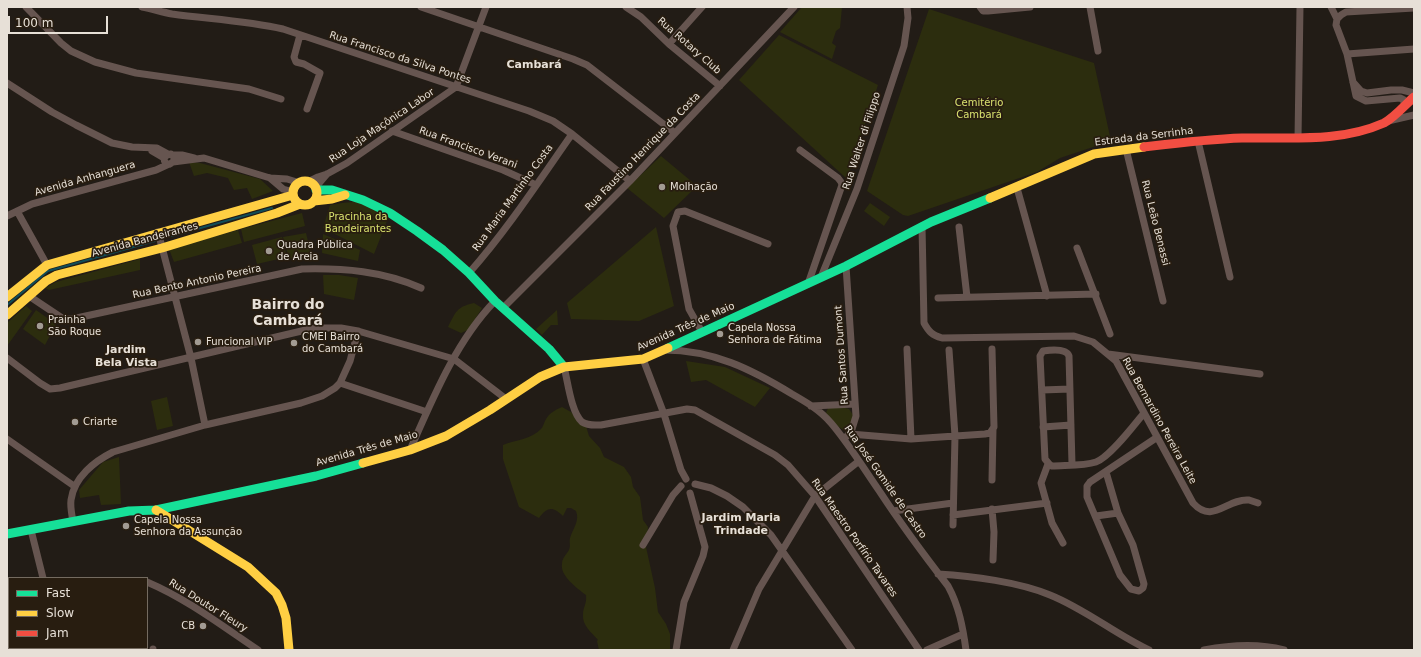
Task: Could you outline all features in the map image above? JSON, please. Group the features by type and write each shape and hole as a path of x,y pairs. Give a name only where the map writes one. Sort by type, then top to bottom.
{"street":[{"path":"26,7 61,43 71,51 96,62 136,72 249,89 281,99"},
{"name":"Rua Francisco da Silva Pontes","path":"142,7 171,14 218,18 266,25 529,111 553,121 572,134 630,181"},
{"path":"421,7 573,59 586,65 675,133"},
{"path":"456,87 486,7"},
{"name":"Rua Rotary Club","path":"626,7 641,17 669,44 720,86"},
{"path":"669,44 702,7"},
{"name":"Rua Faustino Henrique da Costa","path":"503,308 630,181 794,7"},
{"name":"Rua Walter di Filippo","path":"821,277 857,189 904,46 908,7"},
{"path":"980,7 983,11 988,11 1030,7"},
{"path":"1090,7 1098,51"},
{"path":"1298,138 1300,7"},
{"path":"1331,7 1337,19 1336,25 1347,54 1356,96 1366,101 1400,98 1404,100 1404,105"},
{"path":"1337,19 1346,12 1414,8"},
{"path":"300,35 294,57 296,62 304,64 320,73 307,109"},
{"path":"1347,54 1414,48"},
{"path":"1353,82 1361,91 1367,93 1391,90 1402,90 1414,93"},
{"path":"7,83 58,115 112,142 132,147 157,148 169,159 182,155 198,159 204,158 270,178 287,179 310,186 338,191 344,195 363,200 390,213 443,250 469,273 495,301 549,349 564,367"},
{"name":"Rua Loja Maçônica Labor","path":"310,186 318,177 327,174 347,163 456,87"},
{"name":"Estrada da Serrinha","path":"821,277 846,266 922,226 1017,188 1094,154 1116,150 1198,141 1241,138 1320,138 1342,136 1386,122 1414,98"},
{"path":"1386,122 1414,115"},
{"name":"Rua Francisco Verani","path":"392,131 503,170 536,185"},
{"name":"Rua Maria Martinho Costa","path":"469,273 484,256 572,134"},
{"path":"1198,141 1230,277"},
{"name":"Rua Leão Benassi","path":"1126,149 1164,301"},
{"path":"800,150 838,178 842,185 808,284"},
{"name":"Avenida Anhanguera","path":"7,216 32,204 152,171 169,159"},
{"path":"270,178 283,189 293,193"},
{"path":"310,186 294,188 293,193 295,200 300,204 310,204 314,201 332,199 344,195"},
{"path":"310,186 317,194 314,201"},
{"path":"1017,188 1047,296"},
{"name":"Avenida Bandeirantes","path":"7,297 47,265 59,260 293,193"},
{"name":"Avenida Bandeirantes","path":"7,315 46,282 57,275 162,248 277,213 300,204"},
{"path":"17,211 47,265"},
{"path":"702,332 689,309 673,226 678,212 685,211 768,244"},
{"name":"Rua Bernardino Pereira Leite","path":"922,226 924,323 928,331 933,335 942,338 1074,336 1093,342 1116,361 1144,412 1156,438 1193,503 1198,509 1205,512 1211,512 1241,501 1249,500 1258,503"},
{"path":"958,227 967,296"},
{"path":"158,232 191,358 205,425"},
{"path":"1077,248 1096,294 1110,334"},
{"name":"Rua Santos Dumont","path":"846,266 856,416 850,434"},
{"name":"Rua Bento Antonio Pereira","path":"29,296 65,320 302,269 334,268 368,272 403,281 421,288"},
{"name":"Avenida Três de Maio","path":"7,534 129,511 156,510 316,476 410,450 446,436 490,410 540,377 564,367 643,360 821,277"},
{"path":"938,298 967,296 1047,296 1096,294"},
{"path":"410,450 454,358 482,315 495,301"},
{"path":"7,358 50,389 191,358 315,328 341,328 358,331 454,358 506,399"},
{"path":"73,522 70,501 74,486 89,468 100,459 113,452 205,425 301,403 322,396 340,384 350,361 358,331"},
{"path":"907,349 912,439"},
{"path":"992,349 992,480"},
{"name":"Rua José Gomide de Castro","path":"662,350 682,350 703,353 735,363 766,378 811,406 831,423 953,595 961,617 966,650"},
{"path":"949,350 955,436 953,526"},
{"path":"1072,464 1069,354 1065,351 1045,351 1041,353 1045,459 1048,464 1052,466 1095,462 1102,460 1144,412"},
{"path":"1108,354 1260,374"},
{"path":"643,360 664,414 681,470 686,480"},
{"name":"Rua Maestro Porfírio Tavares","path":"564,367 574,411 583,422 591,425 601,425 687,409 695,410 775,455 788,465 815,496 919,650"},
{"path":"340,384 427,412"},
{"path":"1042,390 1070,389"},
{"path":"811,406 855,404"},
{"path":"1043,427 1071,425"},
{"path":"843,439 850,434 912,439 985,434 993,429"},
{"path":"1106,472 1118,513 1133,545 1144,584 1143,588 1139,591 1131,589 1120,575 1087,496 1087,486 1090,482 1156,438"},
{"path":"7,439 74,486"},
{"path":"733,650 759,589 815,496 859,461"},
{"path":"1048,464 1041,483 1052,523 1063,543"},
{"path":"643,545 673,495 681,486 682,482 692,480 695,484 711,488 727,496 743,507 771,535 852,650"},
{"path":"690,493 694,490 695,484"},
{"path":"681,486 684,492 690,493"},
{"path":"676,650 684,602 704,547 690,493"},
{"path":"893,511 953,503"},
{"path":"953,515 1047,503"},
{"path":"170,518 167,512 182,504"},
{"path":"992,509 994,532 993,560"},
{"path":"156,510 248,567 276,593 286,618 289,650"},
{"path":"1096,516 1118,513"},
{"path":"31,530 43,577"},
{"path":"938,574 958,575 1017,585 1050,595 1078,609 1149,650"},
{"name":"Rua Doutor Fleury","path":"148,582 163,589 258,650"},
{"path":"927,650 963,634"},
{"path":"1204,650 1220,647 1284,650"}],"green space":[{"path":"802,7 842,7 840,28 836,31 832,43 836,46 832,59 780,32"},
{"name":"Cemitério Cambará","path":"929,9 1094,63 1111,141 1060,158 1037,172 908,216 903,215 867,191"},
{"path":"779,35 878,85 847,179 739,80"},
{"name":"Molhação","path":"661,156 697,186 664,218 627,188"},
{"path":"189,162 200,163 260,179 273,191 252,199 247,188 234,190 228,178 207,173 194,176"},
{"name":"Pracinha da Bandeirantes","path":"362,201 382,214 387,221 374,254 323,228 330,205"},
{"path":"870,203 890,217 884,226 864,211"},
{"path":"302,213 305,226 244,242 241,229"},
{"path":"656,227 674,306 639,321 571,319 567,303"},
{"path":"238,230 242,243 174,262 169,249"},
{"path":"306,233 311,254 289,259 283,237"},
{"path":"323,234 360,250 358,261 322,253"},
{"name":"Quadra Pública de Areia","path":"282,237 287,257 257,264 252,245"},
{"path":"140,259 140,270 49,290 45,288 56,282"},
{"path":"323,275 339,275 358,278 354,300 324,294"},
{"path":"474,303 482,308 468,330 461,333 448,327 460,308"},
{"path":"26,306 32,311 7,346 7,323"},
{"name":"Prainha São Roque","path":"36,310 56,324 45,345 23,329"},
{"path":"557,310 558,325 551,325 542,335 536,329"},
{"path":"686,361 725,367 770,388 755,407 706,380 691,382"},
{"path":"167,397 173,426 157,430 151,401"},
{"path":"562,407 571,412 586,426 589,436 600,448 604,457 624,467 631,477 633,487 640,497 643,520 648,527 646,547 655,588 658,612 666,624 670,634 670,650 599,650 598,640 588,629 583,619 586,595 566,577 562,568 563,560 570,548 570,538 577,521 576,511 571,508 567,508 563,516 551,509 545,511 539,518 519,507 503,459 503,445 533,435 542,428 550,414"},
{"path":"841,407 849,409 853,415 851,425 843,430 835,424 826,413 828,408"},
{"path":"119,457 121,504 101,505 99,495 80,498 79,490 103,462"}],"waterway":[{"path":"172,236 272,208"},
{"path":"7,305 48,271 155,241"}],"traffic: fast":[{"path":"316,190 332,190 363,200 390,213 417,231 443,250 469,273 495,301 549,349 564,367"},
{"path":"668,348 846,266 931,222 990,198"},
{"path":"7,534 129,511 156,510 316,476 363,463"}],"traffic: slow":[{"path":"990,198 1094,154 1144,147"},
{"path":"305,181 313,185 317,193 313,201 305,205 297,201 293,193 297,185 305,181"},
{"path":"7,297 47,265 293,195"},
{"path":"314,201 332,199 345,195"},
{"path":"7,315 46,281 57,275 162,248 277,213 300,204"},
{"path":"363,463 410,450 446,436 490,410 540,377 564,367 643,359 668,348"},
{"path":"156,510 248,567 276,593 286,618 289,650"}],"traffic: jam":[{"path":"1144,147 1217,139 1314,138 1350,134 1388,121 1414,97"}],"place":[{"name":"Molhação","path":"662,187"},
{"name":"Quadra Pública de Areia","path":"269,251"},
{"name":"Prainha São Roque","path":"40,326"},
{"name":"Capela Nossa Senhora de Fátima","path":"720,334"},
{"name":"Funcional VIP","path":"198,342"},
{"name":"CMEI Bairro do Cambará","path":"294,343"},
{"name":"Criarte","path":"75,422"},
{"name":"Capela Nossa Senhora da Assunção","path":"126,526"},
{"name":"CB","path":"203,626"}],"district":[{"name":"Cambará","path":"534,65"},
{"name":"Bairro do Cambará","path":"288,314"},
{"name":"Jardim Bela Vista","path":"126,356"},
{"name":"Jardim Maria Trindade","path":"741,524"}]}
